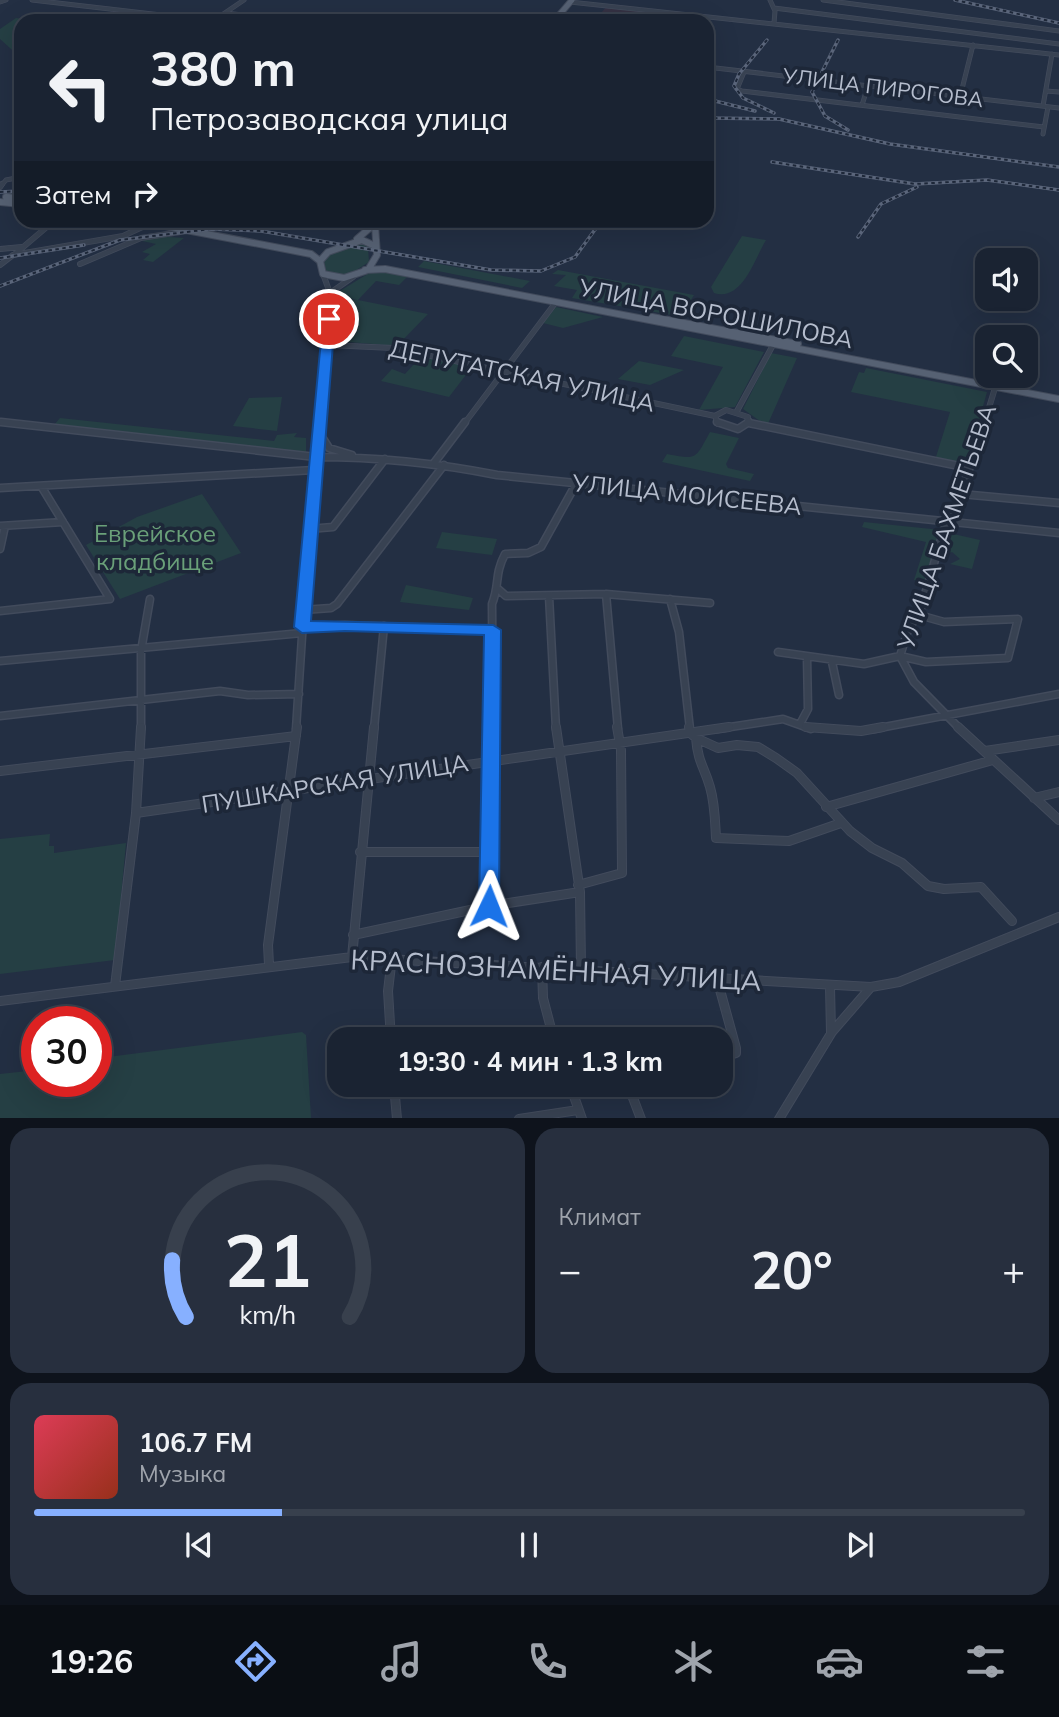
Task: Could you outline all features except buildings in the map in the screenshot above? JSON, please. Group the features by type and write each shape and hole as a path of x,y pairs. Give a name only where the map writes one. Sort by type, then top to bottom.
{"main road":[{"path":"0,200 14,199"},
{"path":"9,200 14,202"},
{"path":"180,228 311,254 320,261 323,274 337,279 353,277 376,259 377,228"},
{"path":"207,228 316,250 333,249"},
{"path":"320,261 333,249 355,241 371,228"},
{"path":"355,241 369,241 375,246"},
{"name":"УЛИЦА ВОРОШИЛОВА","path":"376,259 384,265 975,384"},
{"name":"УЛИЦА ВОРОШИЛОВА","path":"365,270 385,269 1059,397"},
{"name":"УЛИЦА ВОРОШИЛОВА","path":"995,388 1059,397"}],"street":[{"path":"0,2 6,0"},
{"path":"32,0 153,14"},
{"path":"225,13 244,0"},
{"path":"770,0 774,8 774,23"},
{"path":"823,0 1059,32"},
{"path":"571,1 691,14"},
{"path":"774,8 1059,44"},
{"path":"225,13 234,14"},
{"path":"714,16 1059,55"},
{"path":"1031,51 1035,29"},
{"path":"961,97 972,45"},
{"path":"1044,134 1046,91 1052,54"},
{"name":"УЛИЦА ПИРОГОВА","path":"714,68 1059,108"},
{"path":"1050,68 1059,69"},
{"path":"744,72 737,89 742,91 1044,127"},
{"path":"862,105 867,86"},
{"path":"1046,91 1059,92"},
{"path":"9,200 14,191"},
{"path":"0,265 45,228"},
{"path":"13,255 135,233 143,228"},
{"path":"80,264 141,237 191,230"},
{"path":"135,233 141,237"},
{"path":"0,249 22,247"},
{"path":"269,965 268,945 296,736 309,529 328,345 330,293 323,274"},
{"path":"330,293 353,277"},
{"path":"434,463 556,302"},
{"name":"ДЕПУТАТСКАЯ УЛИЦА","path":"328,345 393,348 715,416"},
{"path":"737,411 773,345"},
{"name":"УЛИЦА БАХМЕТЬЕВА","path":"995,388 951,522 944,529 919,615 909,627 900,656 914,682 946,716 1059,820"},
{"path":"749,423 748,417 737,411 726,410 715,416 716,422 727,429 738,429 749,423 969,468"},
{"name":"УЛИЦА МОИСЕЕВА","path":"0,422 316,457 368,457 434,463 497,475 576,484 1059,533"},
{"path":"319,432 330,448 368,457"},
{"path":"309,529 333,527 385,459"},
{"path":"303,610 331,608 337,604 444,465"},
{"path":"0,488 314,470"},
{"path":"576,484 541,547 527,553 509,552 500,559 494,579 498,589 506,596 606,594 710,603"},
{"path":"0,611 110,599 41,486"},
{"path":"961,494 1059,503"},
{"path":"0,549 2,526 63,522"},
{"path":"489,906 492,604 498,589"},
{"path":"353,935 579,888 622,873 622,776 606,594"},
{"path":"549,596 556,750 579,888 581,970"},
{"path":"115,986 136,813 141,754 139,701 150,599"},
{"path":"670,599 679,632 698,763 709,783 714,803 716,838 789,841 841,823"},
{"path":"778,652 788,651 832,662 880,663 900,656 926,663 1008,658 1018,619 944,622 919,615"},
{"path":"0,661 302,630 384,626 493,630"},
{"path":"352,957 360,852 384,626"},
{"path":"807,657 805,671 808,709 800,724 812,729 861,732 1059,694"},
{"path":"832,662 839,695"},
{"path":"0,716 220,691 248,695 299,694"},
{"name":"ПУШКАРСКАЯ УЛИЦА","path":"136,813 288,793 619,741 693,736 783,719 800,724"},
{"path":"0,771 296,736"},
{"path":"693,736 718,748 737,745 758,747 797,773 841,823 872,848 902,863 928,886 944,889 981,887 1012,921"},
{"path":"985,751 1059,740"},
{"path":"826,807 993,760"},
{"path":"1034,798 1059,792"},
{"path":"360,852 491,852"},
{"name":"КРАСНОЗНАМЁННАЯ УЛИЦА","path":"0,1001 269,965 352,957 391,957 872,987 899,982 1059,917"},
{"path":"390,1027 388,991 391,957"},
{"path":"542,967 543,998 551,1027"},
{"path":"717,979 730,1027"},
{"path":"830,986 831,1035"},
{"path":"779,1118 831,1035 856,1001 872,987"},
{"path":"733,1037 736,1053 733,1054"},
{"path":"395,1097 397,1118"},
{"path":"519,1118 580,1114 574,1097"},
{"path":"633,1097 641,1118"}],"shaded area":[{"path":"606,7 654,12 652,14 600,14"}],"green space":[{"path":"14,19 14,52 0,39 0,29"},
{"path":"157,236 184,238 153,262 143,260 150,254 142,252 156,244 142,241"},
{"path":"742,236 766,240 740,285 724,294 714,293 711,287"},
{"path":"360,243 368,247 369,262 347,276 327,274 324,262 330,253"},
{"path":"424,261 530,281 522,288 418,267"},
{"path":"374,270 408,276 399,285 376,281 358,300 428,314 397,346 337,341 336,298 357,300 335,294"},
{"path":"558,270 694,295 688,305 675,303 672,308 688,310 684,317 572,298 577,290 554,286 566,275 552,274"},
{"path":"556,307 603,317 563,328 543,323"},
{"path":"684,336 764,352 735,407 699,410 723,367 671,356"},
{"path":"771,353 797,358 767,426 743,409"},
{"path":"423,356 472,367 449,397 381,381 392,369 405,374 414,364 409,362 413,357"},
{"path":"639,361 684,370 650,385 618,379"},
{"path":"866,368 987,392 966,467 935,460 950,412 851,392 859,372 864,373"},
{"path":"282,397 277,431 233,426 249,398"},
{"path":"60,418 274,441 277,435 297,433 294,437 306,438 306,452 54,425"},
{"path":"710,432 739,438 726,464 728,468 754,474 750,481 662,462 667,454 685,457 694,455"},
{"name":"Еврейское кладбище","path":"202,494 241,553 120,599 86,545 137,517"},
{"path":"864,522 941,530 924,582 914,580 926,542 862,527"},
{"path":"442,532 497,539 492,555 436,548"},
{"path":"949,533 980,540 972,569 950,564 960,559 952,552 942,556"},
{"path":"406,585 473,598 469,610 400,602"},
{"path":"50,834 49,846 54,846 54,853 126,843 115,960 0,974 0,839"},
{"path":"302,1032 306,1035 311,1118 0,1118 0,1074 21,1072 21,1097 112,1097 112,1056"}],"railway":[{"path":"955,0 1059,23"},
{"path":"767,40 739,74 734,86 743,98 774,113"},
{"path":"838,40 812,92 825,116 848,130"},
{"path":"714,101 755,111"},
{"path":"714,118 779,119 890,144 1059,167"},
{"path":"772,162 915,184 987,180 1059,190"},
{"path":"858,237 881,204 917,187"},
{"path":"0,192 14,191"},
{"path":"0,286 120,240 211,229 261,231 491,270 541,271 575,257 596,228"},
{"path":"0,258 84,245"}],"route":[{"path":"329,319 302,627 345,625 399,629 493,630 489,906"}]}
